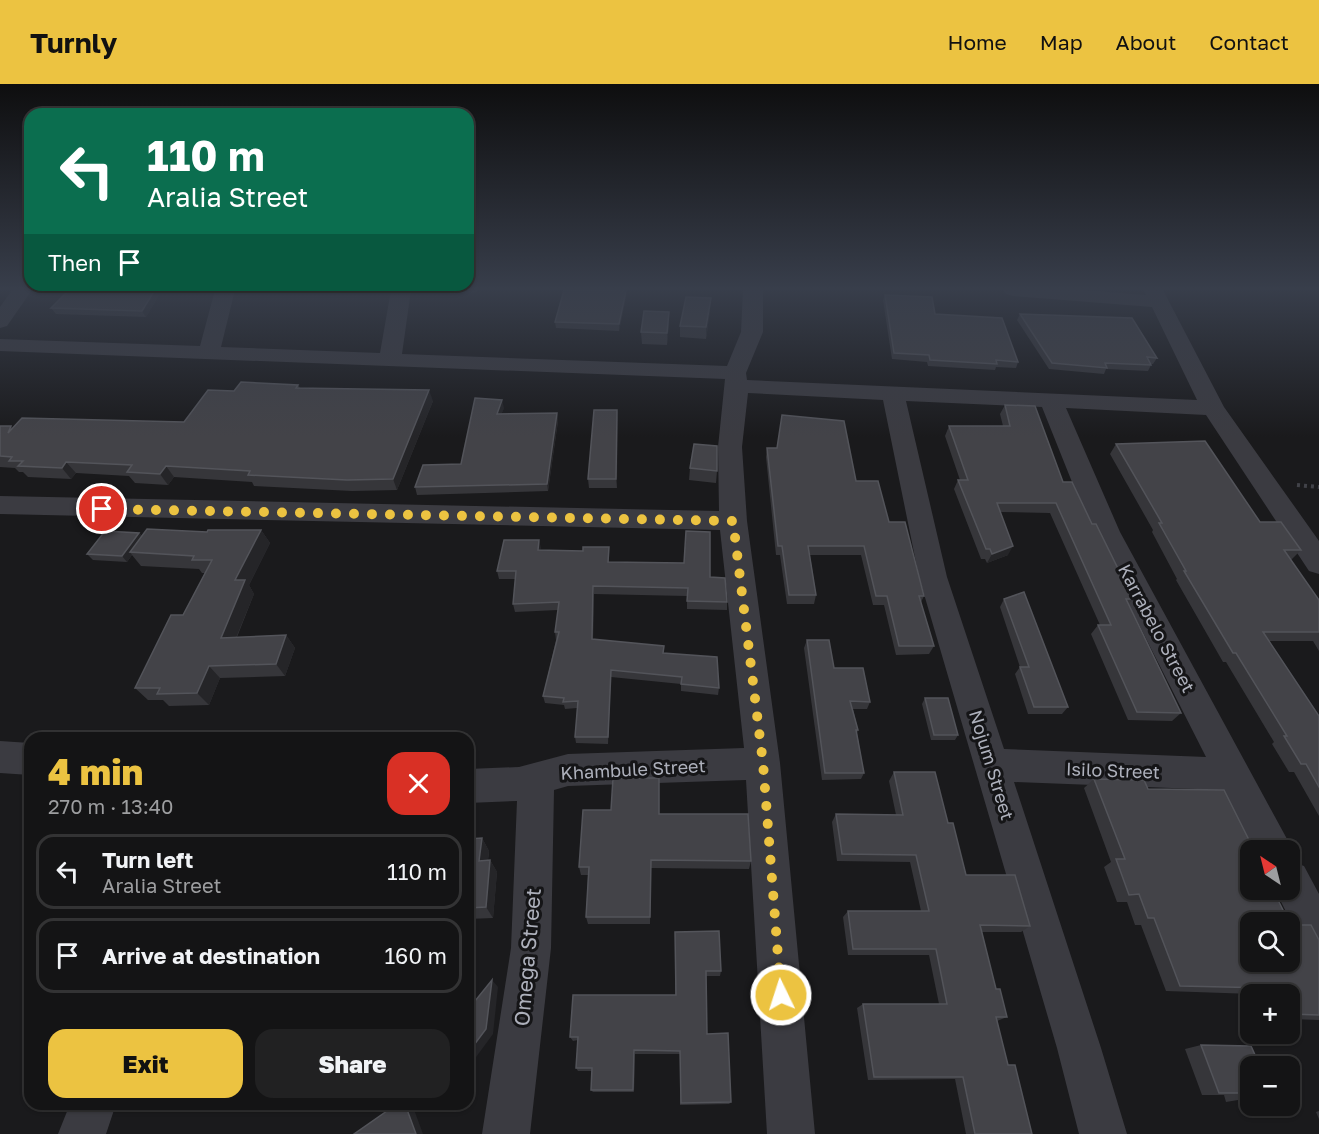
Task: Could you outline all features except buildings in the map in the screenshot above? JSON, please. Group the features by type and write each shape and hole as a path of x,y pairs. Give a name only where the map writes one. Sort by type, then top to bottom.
{"street":[{"path":"209,353 213,339"},
{"path":"390,360 393,339"},
{"path":"750,339 736,380 730,447 733,521 763,763 791,1134"},
{"path":"1178,339 1213,408 1319,563"},
{"path":"0,345 390,360 736,380 892,393 1213,408"},
{"name":"Nojum Street","path":"892,393 933,577 993,765 1103,1134"},
{"name":"Karrabelo Street","path":"1051,400 1106,531 1269,840"},
{"path":"0,505 733,521"},
{"path":"0,757 24,759"},
{"name":"Khambule Street","path":"474,786 494,786 537,780 550,773 568,770 763,763"},
{"name":"Isilo Street","path":"993,765 1234,774"},
{"name":"Omega Street","path":"506,1134 531,948 536,852 533,824 537,780"},
{"path":"1300,899 1319,935"},
{"path":"82,1134 91,1110"}],"route":[{"path":"102,509 733,521 763,763 781,995"}]}
